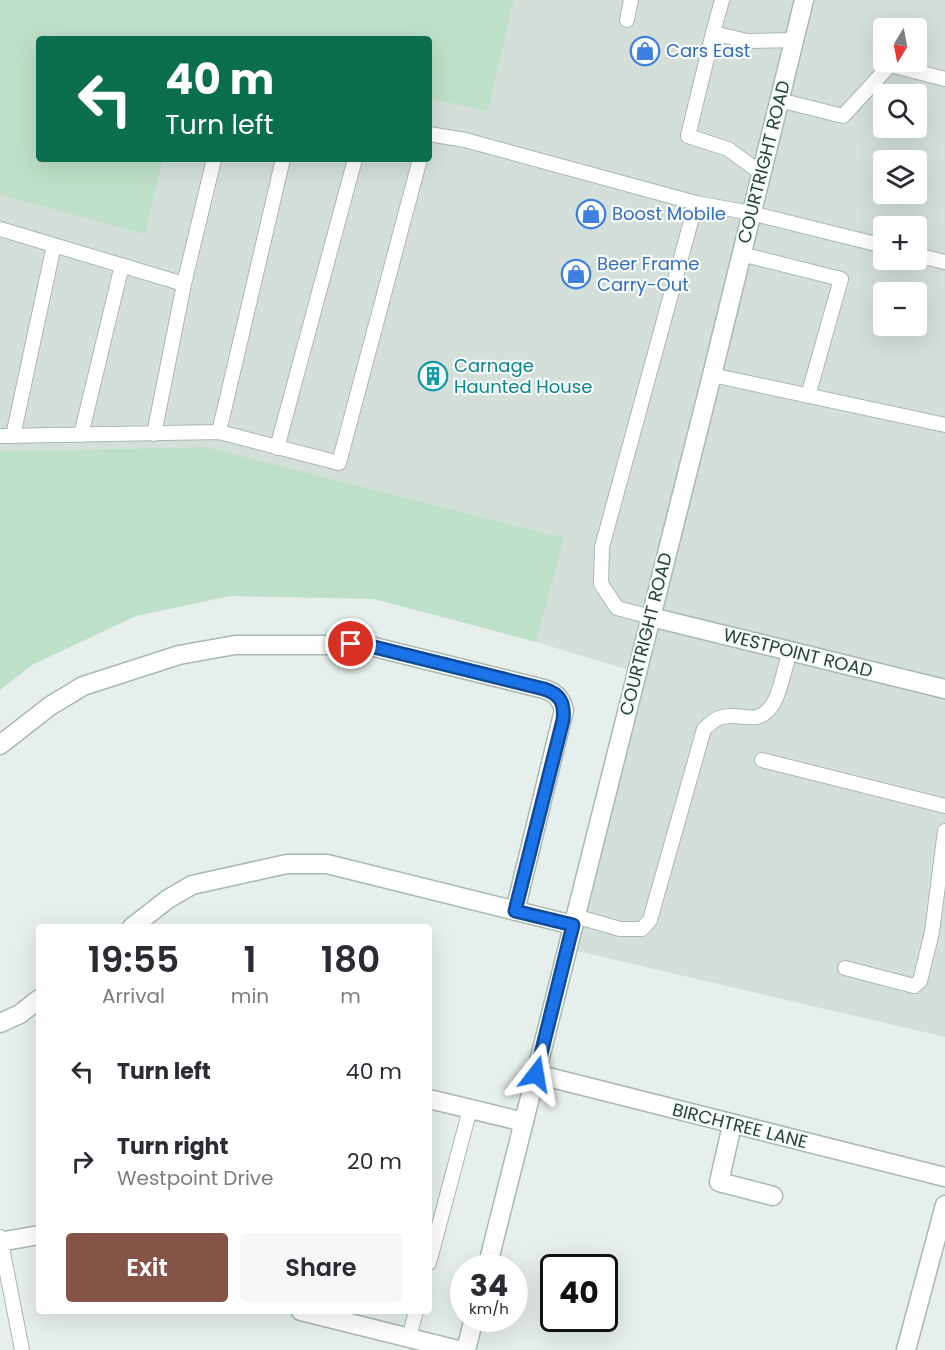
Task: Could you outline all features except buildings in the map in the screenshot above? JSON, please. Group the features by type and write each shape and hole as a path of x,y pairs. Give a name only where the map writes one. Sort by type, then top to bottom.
{"street":[{"name":"COURTRIGHT ROAD","path":"491,1254 804,0"},
{"name":"WESTPOINT ROAD","path":"651,617 945,689"},
{"path":"0,745 50,706 83,686 179,655 235,645 366,645 554,692 561,700 564,710 515,911"},
{"path":"136,924 168,899 192,885 287,864 305,863 327,864 515,911 574,921"},
{"path":"0,1023 20,1014 36,1001"},
{"name":"BIRCHTREE LANE","path":"536,1074 945,1177"},
{"path":"432,1100 524,1122"},
{"path":"732,1125 719,1182 772,1196"},
{"path":"906,1350 945,1205"},
{"path":"1,1240 36,1235"},
{"path":"313,1314 458,1350"},
{"path":"466,1350 470,1332"}],"lane":[{"path":"627,20 631,0"},
{"path":"722,0 688,136 728,148 761,173"},
{"path":"714,33 747,41 794,40"},
{"path":"779,100 843,116 890,65 945,80"},
{"path":"432,134 465,140 696,203 751,213 873,243"},
{"path":"154,434 184,284 213,162"},
{"path":"219,432 282,162"},
{"path":"277,448 354,162"},
{"path":"54,245 6,436 219,432 339,463 419,162"},
{"path":"651,617 617,608 601,584 602,547 696,203"},
{"path":"0,229 184,284"},
{"path":"741,254 841,279 808,396"},
{"path":"927,258 945,262"},
{"path":"81,435 122,265"},
{"path":"712,375 945,425"},
{"path":"574,921 620,929 642,929 651,920 704,729 716,718 729,716 751,719 766,714 775,702 790,651"},
{"path":"762,760 945,806"},
{"path":"845,968 914,986 920,981 932,932 945,831"},
{"path":"432,1252 470,1109"},
{"path":"1,1240 22,1350"},
{"path":"409,1338 415,1314"}],"shaded area":[{"path":"514,0 945,0 945,1037 569,949 639,673 536,642 563,538 207,447 0,451 0,195 145,233 162,162 432,162 432,99 488,112"}],"green space":[{"path":"0,0 514,0 488,112 432,99 432,36 36,36 36,162 162,162 145,234 0,195"},
{"path":"207,447 564,538 536,642 374,599 230,596 136,616 32,665 0,690 0,451"}],"place":[{"name":"Cars East","path":"645,51"},
{"name":"Boost Mobile","path":"591,214"},
{"name":"Beer Frame Carry-Out","path":"576,274"},
{"name":"Carnage Haunted House","path":"433,376"}],"route":[{"path":"351,644 366,645 544,689 554,692 561,700 564,710 563,720 515,911 573,925 536,1074"}]}
